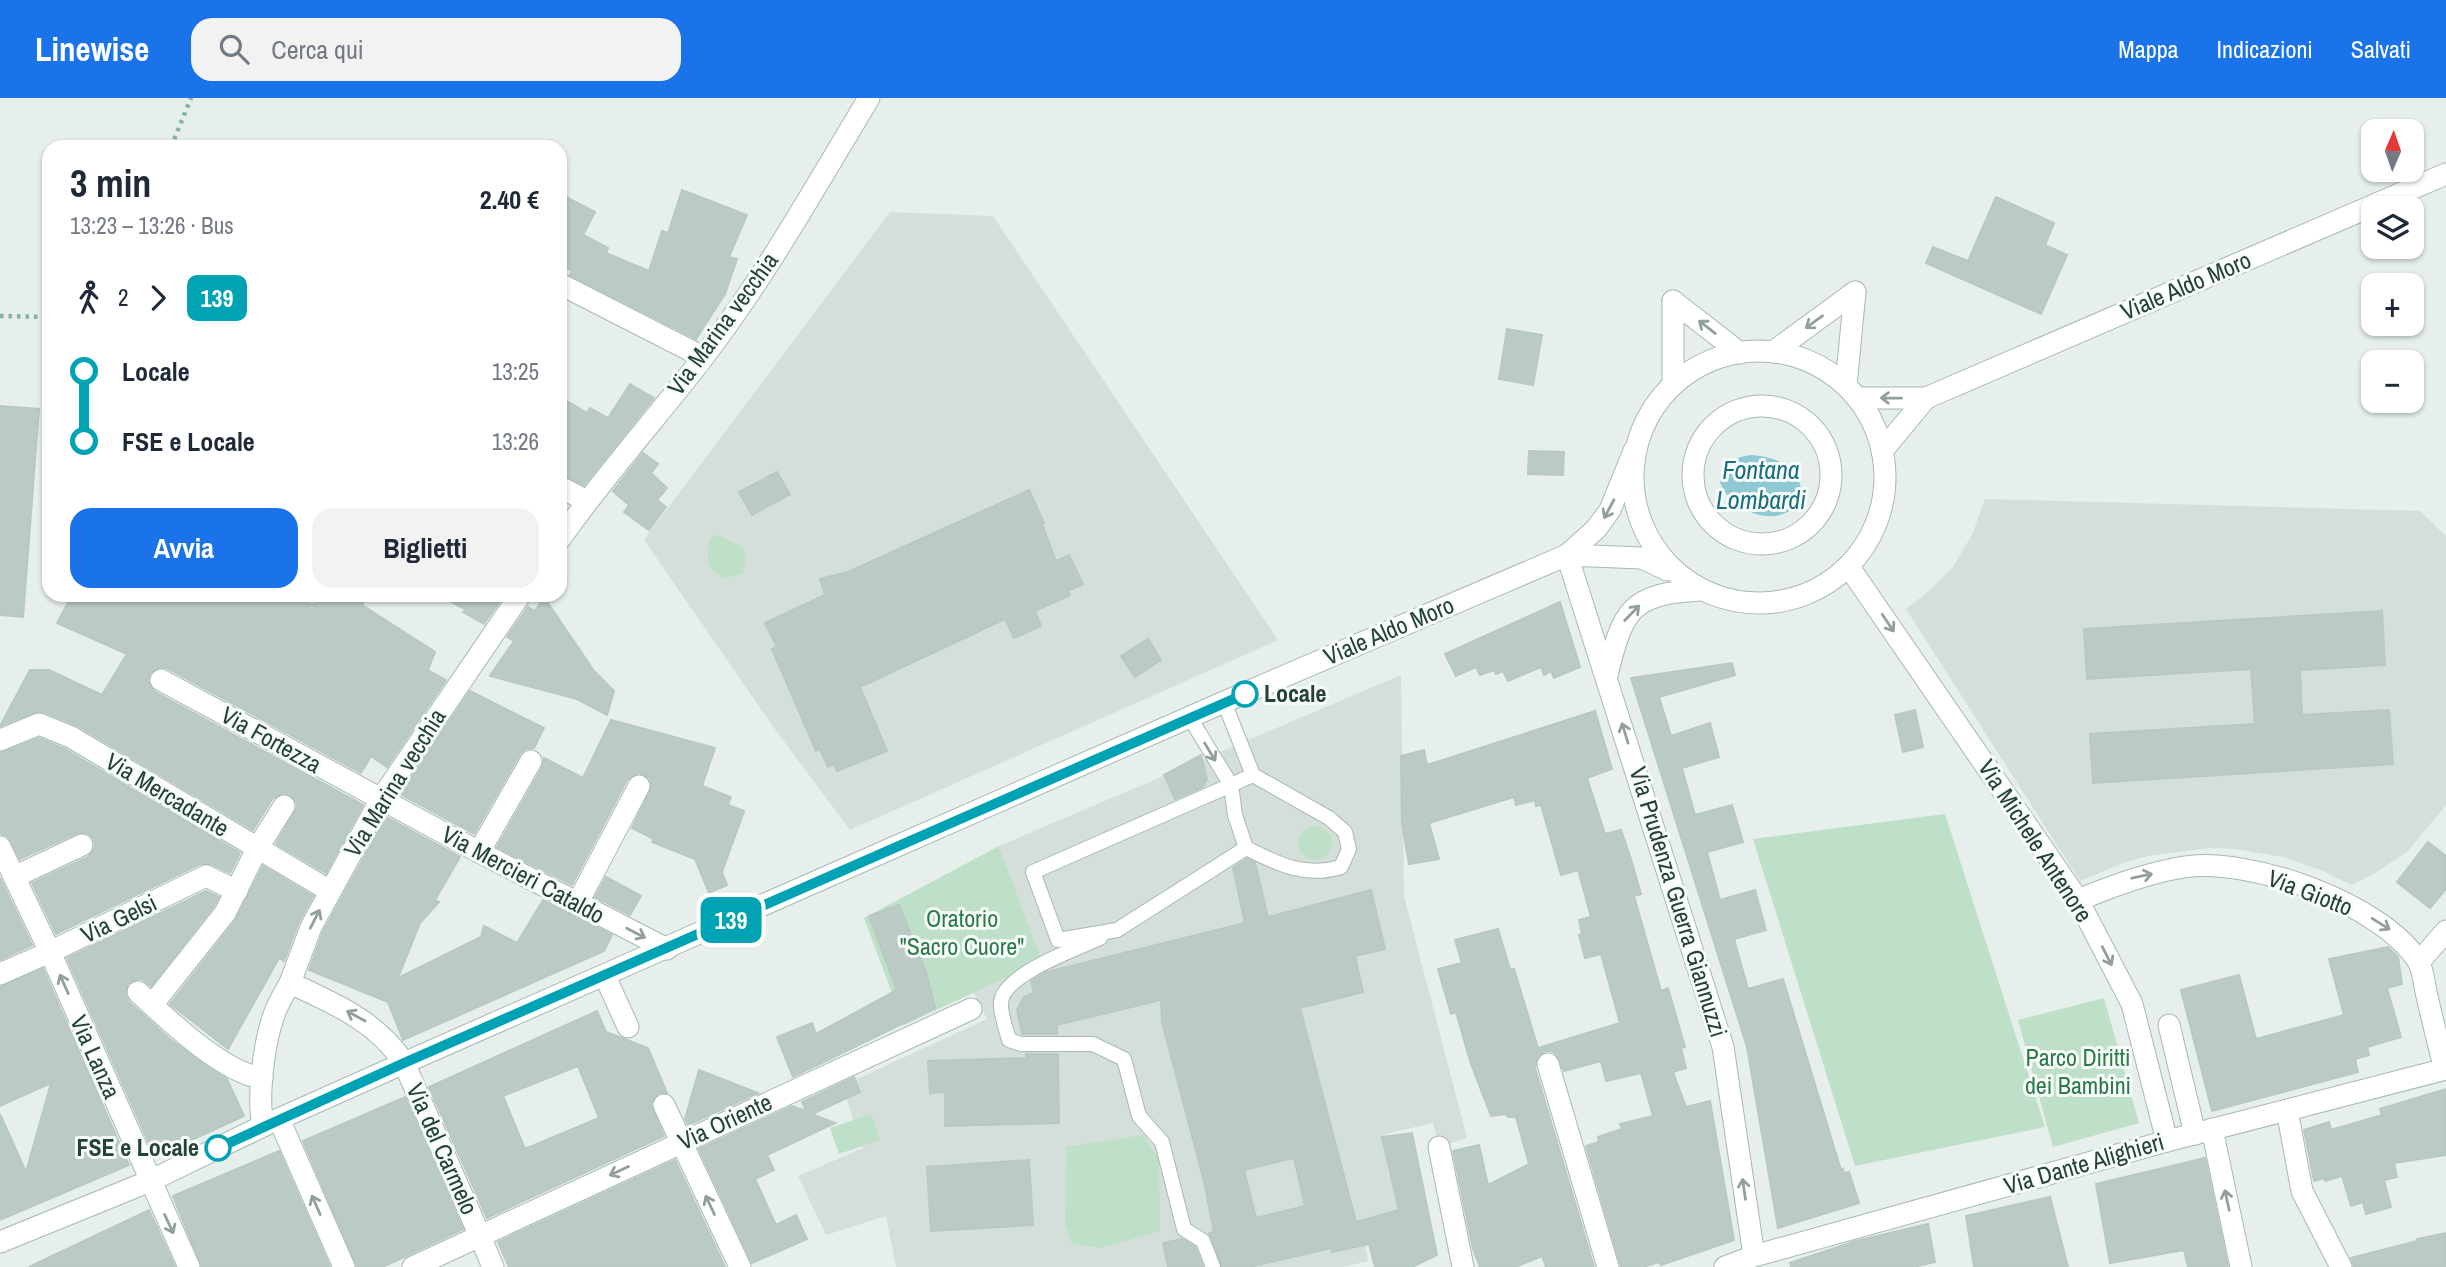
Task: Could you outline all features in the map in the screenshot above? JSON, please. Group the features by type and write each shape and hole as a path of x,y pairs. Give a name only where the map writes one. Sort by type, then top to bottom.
{"street":[{"name":"Via Marina vecchia","path":"567,529 703,357 794,224 869,98"},
{"name":"Viale Aldo Moro","path":"1882,451 1926,398 2446,174"},
{"path":"567,288 703,357"},
{"path":"1773,352 1854,292 1851,391"},
{"path":"1673,384 1673,301 1740,353"},
{"path":"1750,351 1773,352 1787,354 1822,367 1851,391 1873,421 1885,458 1885,498 1872,535 1849,567 1817,590 1779,603 1738,603 1700,590 1677,575 1654,550 1638,519 1631,485 1634,451 1649,411 1677,380 1713,359 1750,351"},
{"name":"Viale Aldo Moro","path":"1851,391 1926,398"},
{"path":"1766,406 1792,412 1814,428 1828,451 1832,478 1826,504 1810,527 1786,540 1759,545 1733,538 1711,522 1697,499 1693,472 1699,446 1715,424 1739,410 1766,406"},
{"name":"Viale Aldo Moro","path":"0,1242 150,1181 404,1063 1224,702 1567,555 1596,529 1610,510 1634,451"},
{"path":"567,491 587,501"},
{"name":"Viale Aldo Moro","path":"1567,555 1642,558 1677,575"},
{"name":"Via Prudenza Guerra Giannuzzi","path":"1567,555 1723,1047 1754,1256"},
{"name":"Via Michele Antenore","path":"1849,567 2078,900 2132,1004 2167,1141"},
{"path":"1607,675 1615,641 1624,619 1648,597 1700,590"},
{"name":"Via Marina vecchia","path":"271,1123 260,1110 262,1078 275,1013 290,983 311,927 380,799 508,602"},
{"name":"Via Fortezza","path":"161,680 380,799"},
{"name":"Via Mercadante","path":"0,740 39,724 71,737 330,891"},
{"path":"479,852 531,761"},
{"path":"577,904 639,786"},
{"name":"Via Mercieri Cataldo","path":"380,799 667,949"},
{"path":"262,1078 253,1077 221,1062 145,999 225,914 257,849 284,806"},
{"path":"14,877 82,845"},
{"name":"Via Lanza","path":"0,847 50,952 189,1267"},
{"name":"Via Giotto","path":"2078,900 2130,879 2187,867 2243,869 2295,882 2343,901 2391,931 2419,962 2445,1069"},
{"name":"Via Gelsi","path":"0,974 206,876 237,891"},
{"path":"2419,962 2446,930"},
{"path":"605,976 628,1027"},
{"name":"Via del Carmelo","path":"290,983 365,1021 396,1051 404,1063 493,1267"},
{"name":"Via Oriente","path":"413,1267 971,1009"},
{"path":"2169,1025 2241,1267"},
{"path":"1548,1064 1608,1267"},
{"name":"Via Dante Alighieri","path":"1725,1267 1754,1256 2167,1141 2445,1069"},
{"path":"664,1105 740,1267"},
{"path":"2287,1110 2302,1191 2341,1267"},
{"path":"271,1123 344,1267"},
{"path":"1439,1147 1463,1267"}],"lane":[{"path":"1190,718 1231,785 1235,814 1246,848 1278,864 1304,871 1323,872 1341,867 1349,849 1345,832 1329,818 1253,775 1224,702"},
{"path":"1117,930 1058,940 1033,872 1253,775"},
{"path":"1213,1267 1203,1241 1184,1229 1162,1142 1139,1116 1124,1059 1093,1044 1021,1044 1009,1040 1001,1003 1006,988 1027,972 1117,930 1246,848"}],"path":[{"path":"174,140 191,98"},
{"path":"0,316 42,317"}],"shaded area":[{"path":"890,212 993,216 1278,640 850,830 774,728 644,540"},
{"path":"1985,499 2420,511 2446,536 2446,805 2407,852 2351,885 2323,871 2283,857 2209,848 2147,856 2080,881 1906,609 1953,567 1973,533"},
{"path":"1401,675 1404,896 1467,1138 1439,1147 1433,1123 1385,1134 1404,1228 1364,1238 1368,1261 1344,1267 896,1267 886,1216 826,1235 798,1176 863,1148 842,1086 987,1019 973,992 1042,961 999,846"}],"green space":[{"path":"718,535 743,547 746,558 743,574 725,578 710,567 709,539"},
{"path":"1945,814 2045,1127 1855,1166 1753,839"},
{"path":"1315,826 1327,831 1332,843 1327,855 1315,860 1303,855 1298,843 1303,831"},
{"name":"Oratorio \"Sacro Cuore\"","path":"999,846 1042,961 904,1025 864,918"},
{"name":"Parco Diritti dei Bambini","path":"2104,998 2139,1123 2053,1147 2018,1020"},
{"path":"871,1114 880,1140 839,1154 830,1128"},
{"path":"1143,1135 1159,1159 1160,1231 1100,1248 1073,1244 1065,1226 1066,1147"}],"water":[{"name":"Fontana Lombardi","path":"1751,455 1775,460 1796,474 1801,492 1797,505 1776,516 1764,516 1742,508 1732,500 1720,482 1723,470 1734,460"}],"building":[{"path":"682,190 747,215 729,257 737,259 725,294 696,339 570,275 572,271 567,268 567,198 595,212 583,235 608,248 606,253 649,271 662,231 668,233"},
{"path":"1996,197 2054,223 2045,245 2067,255 2041,314 1926,263 1933,247 1968,261"},
{"path":"1507,329 1542,335 1533,385 1499,379"},
{"path":"630,384 654,398 584,485 567,477 567,401 587,413 590,408 608,418"},
{"path":"0,406 39,409 23,617 0,615"},
{"path":"1529,451 1564,452 1563,475 1528,474"},
{"path":"643,453 658,464 651,473 667,488 657,500 666,507 649,530 624,512 629,505 613,491"},
{"path":"777,472 790,494 752,515 739,492"},
{"path":"1029,490 1044,523 1042,524 1056,561 1069,555 1083,584 1068,591 1070,595 1035,611 1041,626 1014,638 1005,619 860,687 887,751 837,771 834,764 828,767 820,749 816,751 772,649 777,647 765,623 825,595 820,579 848,572"},
{"path":"68,602 308,602 313,605 314,602 364,602 362,605 435,652 428,670 446,680 387,767 371,756 361,773 167,668 160,667 150,673 148,681 155,692 363,805 326,873 276,844 297,807 296,801 290,795 284,793 273,798 253,830 76,725 44,712 35,712 0,726 30,670 49,670 102,695 127,654 57,623"},
{"path":"452,602 499,602 484,624 463,612 466,610"},
{"path":"541,602 547,602 594,671 614,691 607,715 577,699 490,676 514,641 507,637 528,607 535,611"},
{"path":"1560,602 1580,667 1554,678 1551,671 1544,675 1541,667 1508,681 1503,671 1496,674 1494,670 1480,675 1476,667 1456,676 1445,654"},
{"path":"2382,611 2385,665 2300,670 2302,715 2389,710 2393,764 2093,783 2090,734 2255,724 2251,669 2087,679 2084,629"},
{"path":"1148,639 1161,660 1135,677 1121,656"},
{"path":"1732,663 1735,675 1659,697 1671,736 1710,723 1719,757 1682,768 1695,815 1732,805 1743,842 1707,852 1720,900 1755,890 1766,930 1734,939 1748,989 1783,979 1841,1170 1843,1169 1844,1173 1849,1172 1859,1203 1778,1228 1747,1047 1631,678"},
{"path":"470,691 544,728 534,748 525,749 520,754 474,834 400,794"},
{"path":"1915,710 1923,747 1903,752 1895,715"},
{"path":"1595,711 1612,769 1587,778 1605,834 1621,830 1630,856 1641,894 1634,896 1661,991 1668,988 1685,1047 1681,1048 1686,1068 1673,1072 1686,1107 1710,1101 1734,1240 1661,1265 1659,1262 1643,1267 1621,1267 1586,1146 1599,1142 1598,1137 1622,1129 1620,1124 1653,1116 1641,1073 1606,1081 1601,1061 1564,1071 1557,1055 1552,1051 1545,1051 1538,1056 1535,1068 1594,1267 1546,1267 1542,1256 1515,1267 1480,1267 1473,1249 1453,1151 1479,1145 1488,1185 1529,1164 1516,1117 1508,1117 1506,1114 1491,1116 1470,1061 1456,1012 1451,1014 1438,969 1462,963 1455,940 1498,929 1510,969 1514,969 1538,1048 1620,1023 1601,954 1585,958 1579,935 1582,934 1579,920 1591,917 1578,870 1561,875 1541,805 1536,806 1535,800 1516,805 1514,797 1429,823 1439,859 1409,864 1402,824 1401,756 1424,750 1427,765"},
{"path":"611,720 715,748 702,786 731,797 728,805 744,811 722,872 727,885 709,893 695,859 652,842 654,839 632,828 652,786 650,778 639,773 627,780 572,885 497,847 542,768 544,758 583,778"},
{"path":"39,738 65,749 240,853 230,873 211,864 200,864 56,934 32,883 88,857 95,847 94,839 89,834 77,833 20,859 7,836 0,834 0,753"},
{"path":"1201,755 1207,779 1203,787 1175,799 1164,775"},
{"path":"386,817 460,857 435,900 439,902 420,923 398,978 481,937 484,926 517,943 543,900 612,935 604,951 403,1040 388,1002 309,970 323,932"},
{"path":"2428,842 2446,856 2446,889 2430,908 2397,882"},
{"path":"1247,859 1255,863 1268,917 1371,890 1385,949 1355,956 1363,992 1300,1008 1356,1222 1399,1210 1382,1137 1412,1133 1437,1255 1412,1267 1375,1267 1369,1244 1332,1252 1331,1248 1250,1267 1222,1267 1209,1233 1214,1232 1204,1181 1162,1022 1161,1000 1057,1025 1057,1034 1022,1034 1017,1010 1024,997 1034,993 1031,981 1047,972 1245,923 1233,868","holes":["1294,1158 1305,1206 1256,1218 1244,1170"]},
{"path":"263,866 313,896 299,922 284,961 279,958 228,1049 170,1004 235,921"},
{"path":"606,877 641,896 630,915 595,897"},
{"path":"0,878 32,945 0,960"},
{"path":"206,891 219,897 214,906 151,986 142,979 134,980 128,984 125,995 129,1002 171,1040 227,1079 244,1116 155,1157 67,958"},
{"path":"899,905 926,972 935,1008 793,1077 777,1037 812,1023 816,1034 897,990 869,916"},
{"path":"2388,947 2398,957 2402,984 2387,988 2401,1037 2367,1047 2369,1055 2355,1059 2358,1072 2212,1111 2181,990 2239,975 2256,1039 2344,1015 2329,959"},
{"path":"43,969 129,1165 0,1220 0,1114 26,1172 51,1083 0,1106 0,987"},
{"path":"597,1011 606,1032 648,1048 667,1093 658,1093 651,1105 664,1136 487,1218 429,1087","holes":["578,1066 599,1118 525,1149 503,1096"]},
{"path":"1026,1054 1058,1054 1059,1123 945,1126 945,1092 930,1093 928,1061 1027,1058"},
{"path":"699,1070 758,1093 688,1125 685,1119"},
{"path":"854,1077 860,1092 812,1114 835,1123 767,1155 774,1170 755,1179 776,1225 796,1215 807,1239 752,1263 699,1149 792,1106 806,1111 802,1102"},
{"path":"2446,1089 2446,1155 2394,1163 2397,1177 2384,1180 2391,1207 2366,1214 2363,1202 2351,1206 2342,1176 2314,1181 2304,1130 2329,1122 2331,1130 2382,1115 2380,1109"},
{"path":"405,1097 463,1229 383,1267 357,1267 303,1141"},
{"path":"279,1151 330,1267 202,1267 173,1196"},
{"path":"2205,1158 2228,1267 2188,1267 2184,1250 2110,1263 2096,1184"},
{"path":"675,1160 725,1267 509,1267 498,1242"},
{"path":"1029,1160 1033,1225 931,1231 927,1167"},
{"path":"2050,1197 2068,1267 1974,1267 1966,1216"},
{"path":"149,1210 175,1267 29,1267"},
{"path":"1928,1224 1935,1262 1913,1267 1791,1267 1790,1263 1856,1241"},
{"path":"2446,1233 2446,1267 2354,1267 2351,1258 2417,1239"},
{"path":"1182,1239 1195,1247 1203,1267 1168,1267 1163,1243"}],"bus line":[{"name":"139","path":"218,1148 404,1063 1245,694"}],"place":[{"name":"Locale","path":"1245,694"},
{"name":"FSE e Locale","path":"218,1148"}]}
